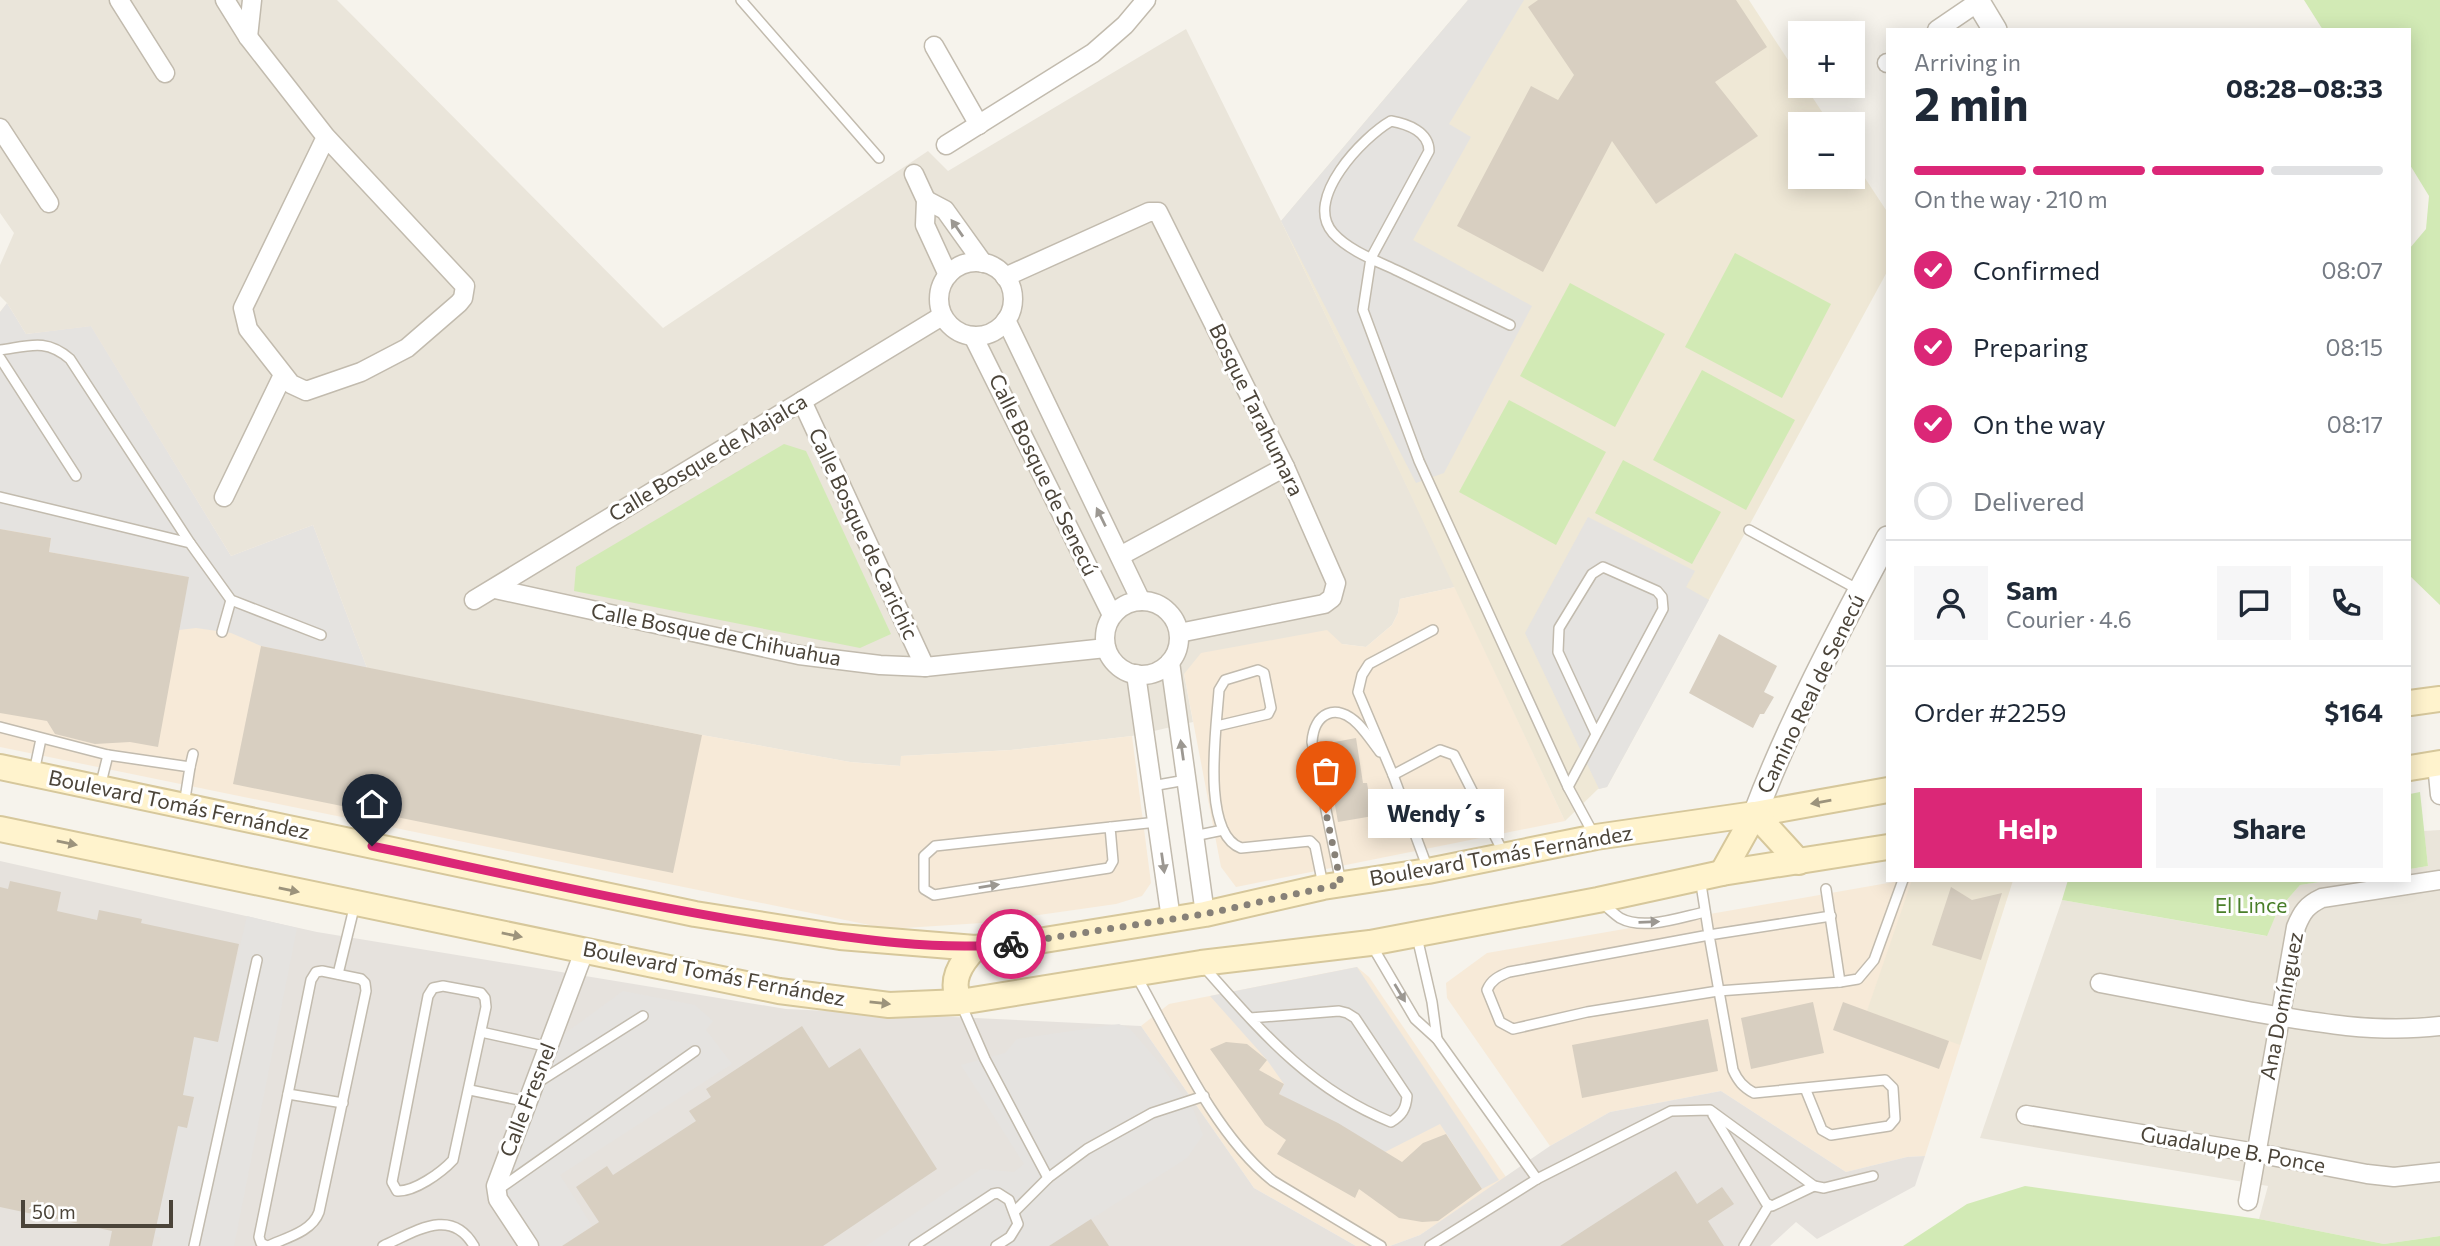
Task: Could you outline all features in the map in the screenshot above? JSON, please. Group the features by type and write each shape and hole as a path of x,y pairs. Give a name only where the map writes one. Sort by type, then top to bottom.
{"main road":[{"path":"2411,703 2440,699"},
{"path":"2411,768 2438,763"},
{"name":"Boulevard Tomás Fernández","path":"0,767 695,914 840,937 975,947 1032,942 1205,914 1332,885 1428,871 1596,837 1755,814 1886,790"},
{"path":"1711,876 1755,814 1799,862"},
{"name":"Boulevard Tomás Fernández","path":"0,829 792,992 889,1005 960,1002 1200,964 1370,943 1711,876 1886,847"},
{"path":"960,1002 954,986 955,979 965,959 975,947"}],"street":[{"path":"119,0 164,73"},
{"path":"225,0 248,37 326,137 463,282 466,292 459,303 407,348 361,372 306,391 294,387 248,329 243,308 326,137"},
{"path":"248,37 252,0"},
{"path":"946,145 1093,54 1125,25 1146,0"},
{"path":"1940,28 1977,1 1994,28"},
{"path":"934,46 979,125"},
{"path":"0,128 49,203"},
{"path":"914,174 926,200 925,225 948,275"},
{"path":"926,200 944,210 983,263"},
{"name":"Bosque Tarahumara","path":"1005,276 1149,212 1158,212 1285,467 1336,583 1332,598 1324,604 1179,634"},
{"path":"983,263 1005,276 1012,296 1011,309 1006,320 996,330 973,336 950,326 942,316 939,298 941,286 948,275 958,267 983,263"},
{"name":"Calle Bosque de Majalca","path":"474,600 942,316"},
{"name":"Calle Bosque de Senecú","path":"1006,320 1141,601"},
{"name":"Calle Bosque de Senecú","path":"973,336 1112,615"},
{"path":"224,497 283,375"},
{"name":"Calle Bosque de Carichic","path":"802,401 925,667"},
{"path":"1120,556 1285,467"},
{"name":"Camino Real de Senecú","path":"1755,814 1781,751 1886,542"},
{"name":"Calle Bosque de Chihuahua","path":"495,589 799,655 880,665 925,667 1106,648"},
{"path":"1141,601 1154,602 1169,613 1179,634 1178,646 1170,662 1149,674 1124,670 1112,660 1106,648 1105,636 1112,615 1122,607 1141,601"},
{"path":"1170,662 1205,914"},
{"path":"1136,674 1171,919"},
{"path":"2438,763 2440,795"},
{"name":"Ana Domínguez","path":"2248,1201 2296,927 2302,912 2310,903 2322,898 2440,880"},
{"name":"Calle Fresnel","path":"496,1191 497,1178 585,949"},
{"path":"2100,983 2281,1017 2369,1029 2440,1026"},
{"name":"Guadalupe B. Ponce","path":"2026,1115 2367,1174 2394,1177 2440,1172"},
{"path":"496,1191 498,1199 529,1246"}],"lane":[{"path":"741,0 879,158"},
{"path":"1510,325 1371,258 1331,232 1325,210 1331,183 1340,169 1381,127 1391,121 1403,123 1424,135 1429,142 1429,151 1371,258 1363,310 1414,449 1568,788 1596,837"},
{"path":"0,350 46,344 58,348 71,359 190,543 231,600 321,635"},
{"path":"0,358 76,476"},
{"path":"0,497 190,543"},
{"path":"1749,530 1860,590"},
{"path":"1568,788 1663,609 1662,597 1657,590 1603,567 1592,574 1559,628 1558,645 1558,652 1596,734"},
{"path":"222,632 231,600"},
{"path":"1428,871 1393,775 1358,692 1369,664 1433,630"},
{"path":"1217,726 1268,714 1271,708 1264,673 1258,670 1225,680 1219,690 1213,768 1223,830 1232,843 1241,848 1310,841 1315,846 1332,885"},
{"path":"1332,885 1312,742 1313,730 1320,718 1327,713 1336,712 1347,716 1358,724 1387,761"},
{"path":"0,727 108,755 190,767"},
{"path":"34,774 41,739"},
{"path":"1393,775 1440,750 1450,752 1454,755 1504,855"},
{"path":"184,806 193,754"},
{"path":"100,788 108,755"},
{"path":"1152,786 1186,780"},
{"path":"1110,827 1113,861 1109,868 934,895 924,889 924,856 935,846 1110,827 1157,822"},
{"path":"1194,836 1223,830"},
{"path":"1711,876 1705,912 1733,1070 1738,1081 1745,1089 1754,1093 1885,1080 1894,1088 1895,1119 1889,1126 1831,1135 1822,1130 1805,1088"},
{"path":"1831,916 1709,935 1509,972 1497,978 1487,990 1500,1022 1513,1029 1587,1012 1718,991 1858,979 1874,960 1902,882"},
{"path":"1826,889 1840,982"},
{"path":"1598,900 1620,918 1631,922 1663,921 1705,912"},
{"path":"338,974 355,903"},
{"path":"1416,934 1432,1002 1437,1038"},
{"path":"1370,943 1415,1018 1437,1038 1537,1179"},
{"path":"194,1246 257,960"},
{"path":"1200,964 1250,1018 1286,1055 1326,1089 1363,1111 1391,1122 1401,1116 1407,1096 1355,1018 1339,1011 1250,1018"},
{"path":"316,972 338,974 360,979 365,983 366,991 316,1221 309,1227 267,1246 261,1243 259,1237 310,980 316,972"},
{"path":"1135,974 1204,1096 1233,1139 1258,1169 1273,1181 1381,1246"},
{"path":"443,986 481,993 485,998 486,1007 470,1090 453,1160 406,1191 397,1191 392,1182 428,996 433,988 443,986"},
{"path":"960,1002 985,1059 1048,1178"},
{"path":"535,1084 643,1016"},
{"path":"481,1032 549,1047"},
{"path":"496,1191 695,1051"},
{"path":"470,1090 528,1102"},
{"path":"288,1094 343,1103"},
{"path":"1015,1211 1048,1178 1087,1149 1152,1113 1204,1096"},
{"path":"1710,1110 1764,1201 1769,1205 1814,1186"},
{"path":"1430,1246 1537,1179 1671,1111 1710,1110 1814,1186 1824,1188 1874,1176"},
{"path":"914,1246 993,1194 1003,1194 1015,1211 1018,1224 1016,1230 996,1246"},
{"path":"1744,1246 1769,1205"},
{"path":"383,1246 432,1224 456,1227 468,1236 474,1246"}],"shaded area":[{"path":"0,0 337,0 663,328 928,151 948,171 1186,29 1281,221 1455,587 1400,599 1398,613 1392,625 1366,647 1342,644 1184,674 1193,722 1132,736 1011,750 901,756 901,766 850,762 702,735 367,668 313,525 231,556 91,327 26,334 0,296 0,265 14,233 0,213"},
{"path":"1468,0 1749,0 1788,60 1788,98 1813,98 1822,112 1788,112 1788,189 1865,189 1865,178 1886,210 1886,274 1607,787 1598,789 1565,821 1281,221"},
{"path":"1468,0 1524,0 1449,124 1471,137 1413,240 1532,306 1444,473 1416,483 1281,221"},
{"path":"7,303 26,334 91,326 231,556 313,525 367,668 850,762 900,766 901,756 1011,750 1132,736 1151,883 1142,896 1116,904 982,923 889,929 0,747 0,312"},
{"path":"7,303 26,334 91,326 231,556 313,525 367,668 261,646 231,633 196,628 179,630 188,577 49,552 51,538 0,529 0,312"},
{"path":"1588,517 1695,571 1686,587 1709,600 1607,787 1599,789 1525,633"},
{"path":"1455,587 1565,821 1236,887 1221,867 1184,674 1201,653 1327,630 1342,644 1366,647 1392,625 1398,613 1400,599"},
{"path":"2440,830 2440,1236 2384,1244 2259,1219 2268,1186 1980,1138 2062,900 2266,936 2278,910 2300,885 2320,882 2411,882 2411,869 2428,866 2424,831"},
{"path":"0,861 317,932 786,1009 1141,1026 1254,1188 1356,1246 0,1246"},
{"path":"1894,882 2012,882 1925,1156 1907,1157 1846,1172 1721,1091 1610,1112 1550,1146 1447,998 1446,983 1487,953"},
{"path":"1911,882 2012,882 1960,1045 1867,1011"},
{"path":"247,916 297,928 234,1246 159,1246 161,1238 154,1236 178,1126 187,1127 194,1098 183,1095 194,1037 218,1042"},
{"path":"1357,967 1369,977 1506,1177 1420,1235 1390,1246 1356,1246 1254,1188 1141,1026 1169,1004"},
{"path":"1357,967 1499,1180 1482,1189 1440,1124 1385,1152 1279,1094 1284,1084 1267,1060 1210,996"},
{"path":"623,991 695,1005 713,1021 706,1030 732,1064 560,1175 592,1226 562,1246 536,1246 505,1199 507,1173 563,1035"},
{"path":"1119,1024 1130,1029 1157,1060 1194,1111 1203,1135 1187,1158 1049,1246 866,1246 981,1169 1014,1172 1024,1164 961,1065 1005,1053 1017,1039"},
{"path":"1721,1091 1846,1172 1907,1157 1925,1156 1915,1186 1817,1239 1796,1222 1770,1246 1390,1246 1420,1235 1550,1146 1610,1112"}],"green space":[{"path":"2304,0 2440,0 2440,605 2411,577 2411,247 2426,229 2429,196 2411,167 2411,28 2322,28"},
{"path":"1735,253 1831,304 1782,398 1685,347"},
{"path":"1570,283 1665,334 1615,427 1520,376"},
{"path":"1702,370 1795,420 1746,510 1653,460"},
{"path":"1509,400 1606,452 1556,545 1459,492"},
{"path":"784,444 806,451 891,634 860,648 574,591 576,567"},
{"path":"1623,460 1721,512 1692,564 1595,513"},
{"path":"2420,792 2428,866 2411,869 2411,794"},
{"name":"El Lince","path":"2067,882 2320,882 2300,885 2278,910 2267,936 2062,900"},
{"path":"2025,1186 2259,1219 2384,1244 2440,1236 2440,1246 1903,1246 1967,1204"}],"building":[{"path":"1538,0 1736,0 1767,47 1715,82 1758,136 1656,204 1612,141 1543,272 1457,226 1531,86 1558,100 1574,75 1528,7"},
{"path":"0,529 51,538 49,552 189,577 158,747 130,742 95,744 55,734 47,721 0,713"},
{"path":"1719,634 1777,666 1764,692 1774,697 1753,728 1689,693"},
{"path":"261,646 702,735 673,873 233,784"},
{"path":"1356,738 1363,783 1367,783 1373,816 1338,822 1324,744"},
{"path":"10,881 61,892 57,911 97,920 99,910 142,919 141,923 239,944 218,1042 194,1037 183,1095 194,1097 187,1128 178,1126 152,1246 109,1246 112,1231 0,1207 0,887 8,889"},
{"path":"1951,887 1972,900 2002,893 1981,960 1932,945"},
{"path":"1813,1002 1824,1053 1751,1069 1741,1018"},
{"path":"1843,1002 1949,1041 1939,1069 1833,1030"},
{"path":"1708,1019 1718,1071 1582,1098 1572,1045"},
{"path":"802,1026 829,1068 860,1048 937,1169 823,1246 562,1246 599,1222 576,1187 607,1166 613,1175 696,1121 689,1111 711,1097 706,1089"},
{"path":"1226,1042 1247,1044 1267,1060 1259,1070 1284,1084 1279,1094 1338,1123 1402,1162 1423,1143 1446,1134 1482,1189 1438,1221 1422,1222 1399,1218 1359,1189 1355,1198 1277,1154 1286,1140 1265,1125 1210,1049"},
{"path":"1676,1171 1697,1204 1722,1187 1734,1204 1708,1221 1724,1246 1560,1246"},
{"path":"1091,1219 1109,1246 1049,1246"}],"way so far":[{"path":"1011,944 1205,914 1341,884 1326,813"}],"place":[{"name":"Wendy´s","path":"1326,813"}],"route":[{"path":"372,846 695,914 840,937 975,947 1011,944"}]}
